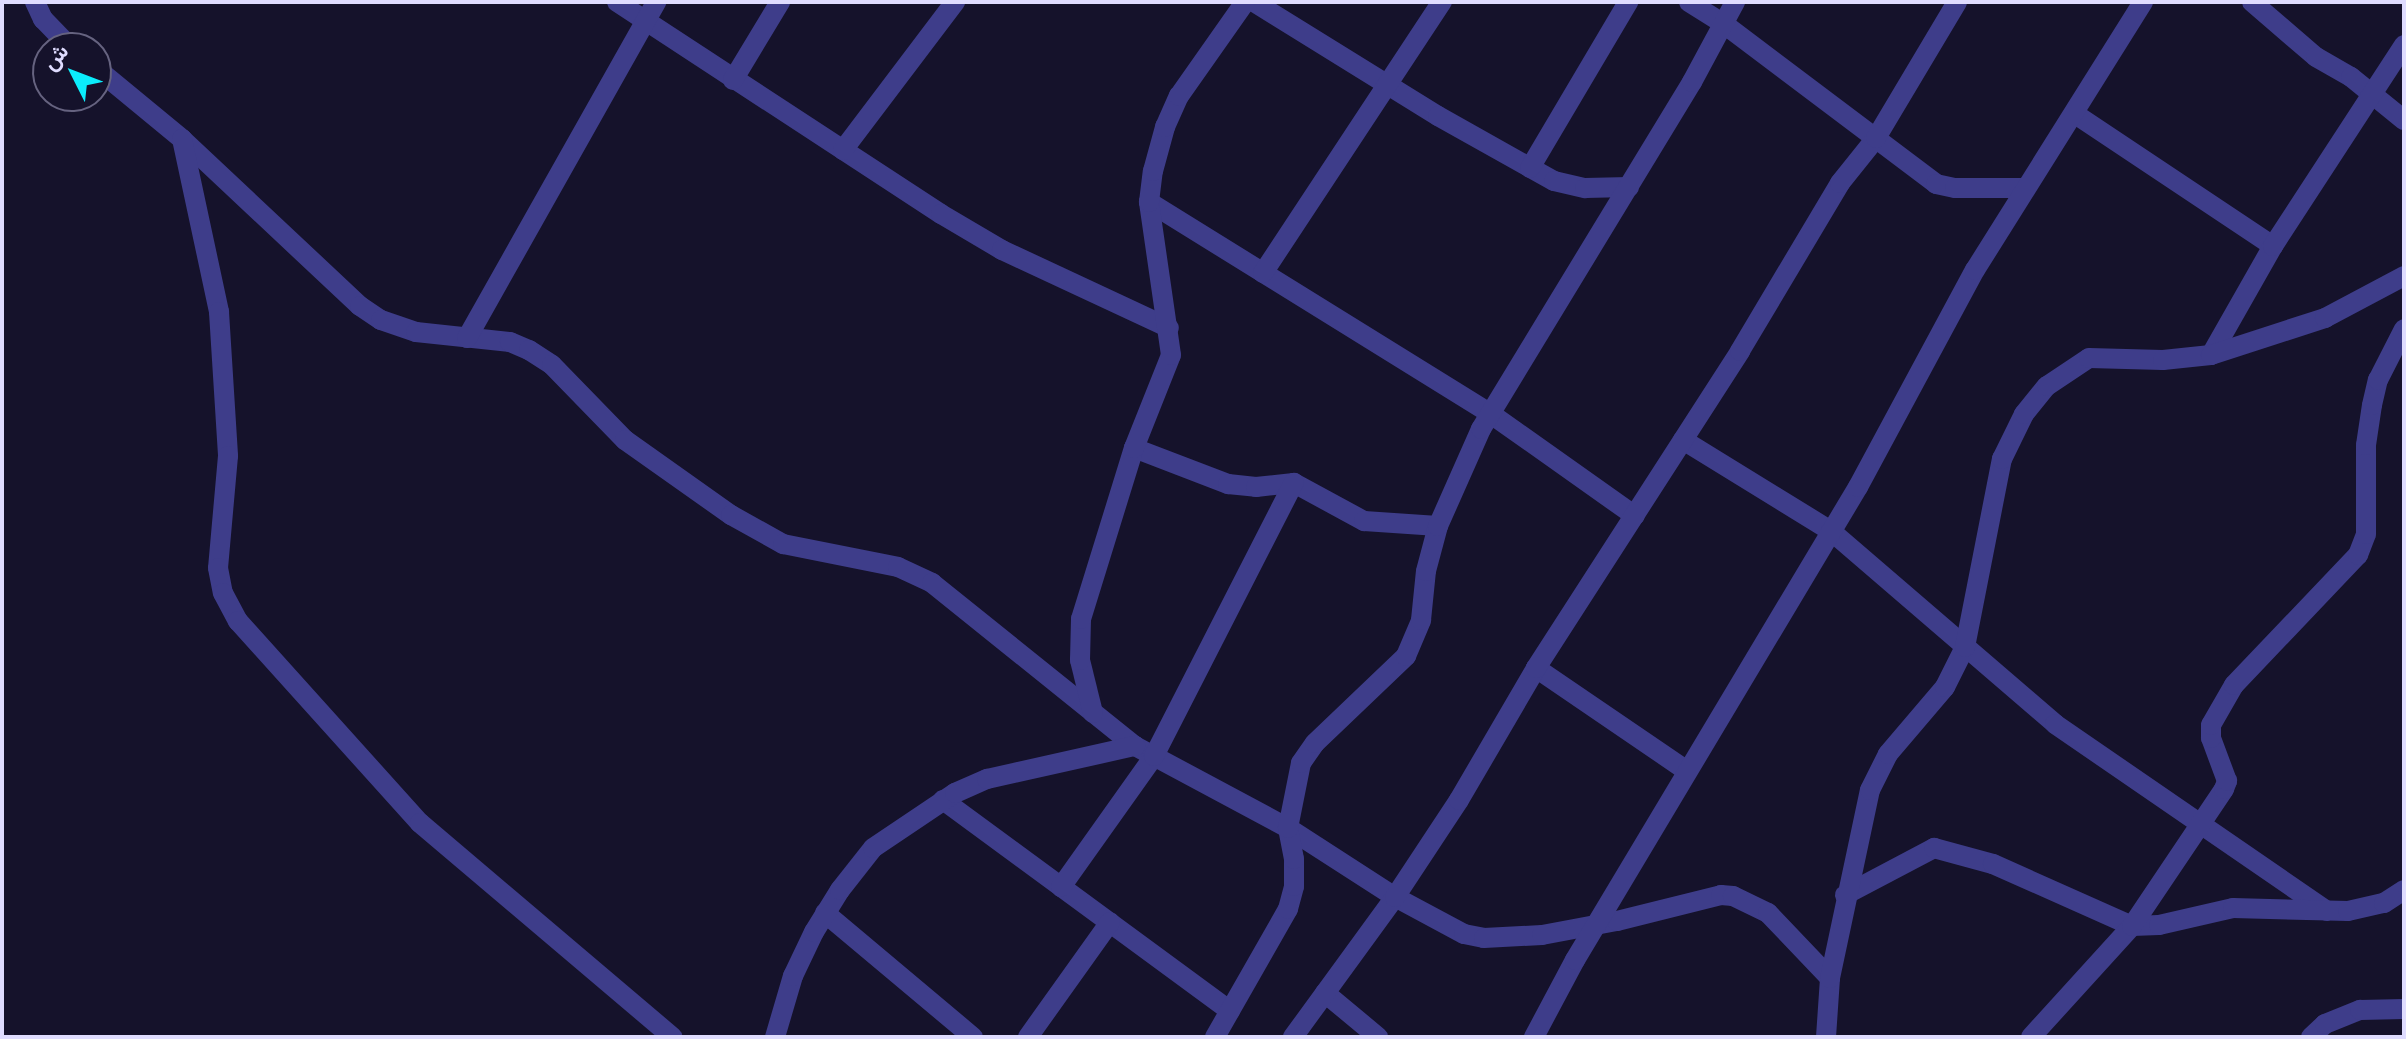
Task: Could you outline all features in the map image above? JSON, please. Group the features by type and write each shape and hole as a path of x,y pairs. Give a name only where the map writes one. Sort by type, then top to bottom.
{"street":[{"path":"35,2 54,32"},
{"path":"617,2 733,80 1002,250 1169,328"},
{"path":"467,338 656,2"},
{"path":"733,80 780,2"},
{"path":"843,150 955,2"},
{"path":"1093,713 1080,660 1081,619 1134,448 1171,355 1149,202 1157,157 1179,96 1245,2"},
{"path":"1254,2 1530,168 1568,186 1629,187"},
{"path":"1263,273 1442,2"},
{"path":"1530,168 1628,2"},
{"path":"1689,2 1724,24 1943,187 2024,188"},
{"path":"1215,1037 1288,909 1294,886 1294,859 1288,828 1301,763 1315,743 1406,656 1421,620 1426,571 1438,526 1491,414 1629,187 1735,2"},
{"path":"1293,1037 1395,897 1459,800 1536,668 1683,440 1840,183 1876,138 1957,2"},
{"path":"1534,1037 1575,960 1599,925 1831,531 1975,270 2143,2"},
{"path":"2252,2 2316,57 2351,77 2404,120"},
{"path":"2211,355 2273,246 2404,45"},
{"path":"112,81 182,139 360,306 381,320 416,332 510,342 529,350 552,365 602,421 648,459 762,534 814,553 898,567 932,583 1135,746 1288,828 1395,897 1474,937 1542,935 1599,925 1696,900 1733,896 1768,913 1830,978"},
{"path":"2075,114 2273,246"},
{"path":"182,139 219,312 228,456 218,568 223,593 238,621 420,823 672,1037"},
{"path":"1149,202 1491,414 1635,516"},
{"path":"1826,1037 1830,978 1845,895 1870,790 1888,754 1945,687 1965,647 2002,459 2012,432 2047,386 2089,358 2163,360 2211,355 2325,318 2404,276"},
{"path":"2031,1037 2132,926 2227,781 2211,738 2217,712 2234,685 2358,555 2364,543 2366,445 2372,405 2378,380 2404,329"},
{"path":"1683,440 1831,531 2071,736 2202,822 2327,911"},
{"path":"1134,448 1228,484 1256,487 1294,483 1364,521 1438,526"},
{"path":"1061,887 1154,756 1294,483"},
{"path":"1536,668 1687,771"},
{"path":"775,1037 793,976 825,913 873,848 943,800 987,779 1135,746"},
{"path":"943,800 1230,1011"},
{"path":"1845,895 1934,848 1993,864 2132,926 2159,925 2233,908 2327,911 2384,903 2404,890"},
{"path":"825,913 973,1037"},
{"path":"1028,1037 1110,922"},
{"path":"1325,993 1378,1037"},
{"path":"2311,1037 2325,1024 2360,1010 2404,1009"}]}
